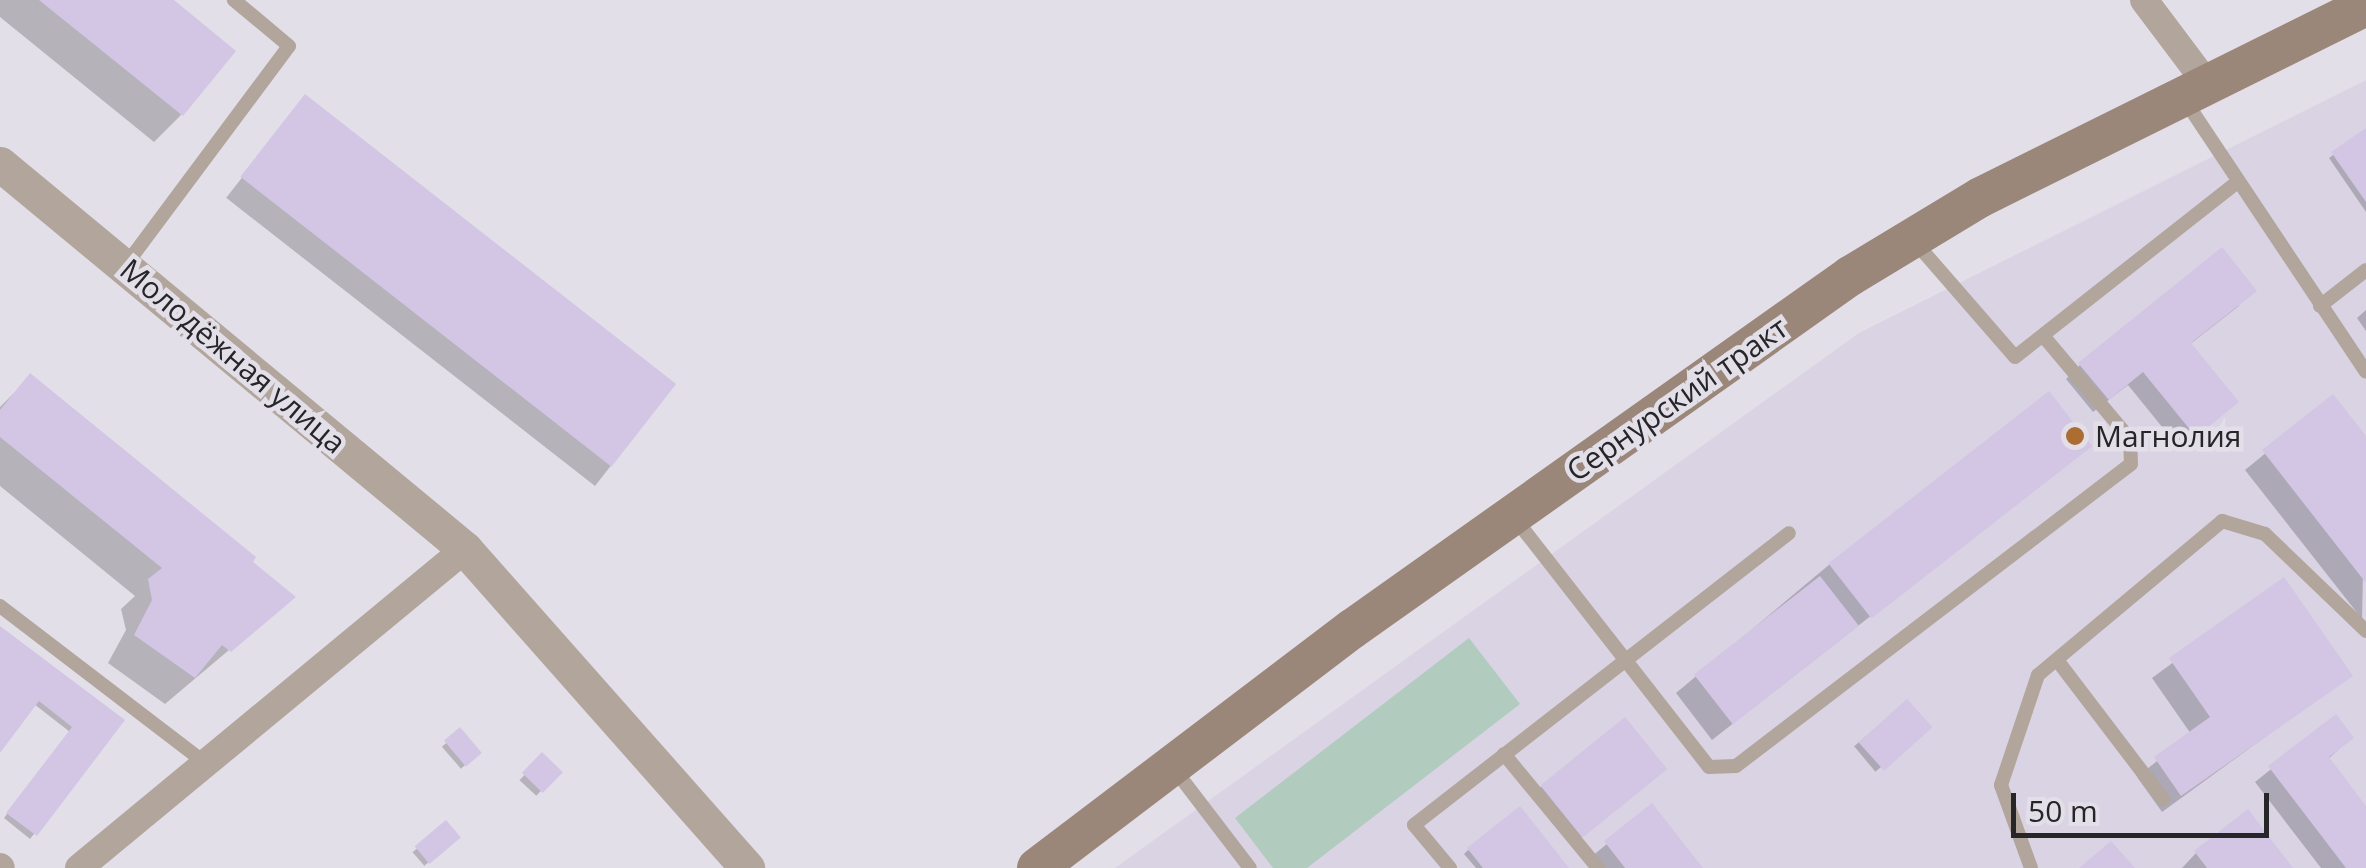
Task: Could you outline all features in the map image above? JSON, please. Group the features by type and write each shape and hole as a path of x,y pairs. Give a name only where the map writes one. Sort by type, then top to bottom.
{"main road":[{"name":"Сернурский тракт","path":"1037,868 1512,515 1912,239 1981,197 2366,6"}],"street":[{"path":"2144,0 2195,91"},
{"name":"Молодёжная улица","path":"0,164 465,548 747,868"},
{"path":"79,868 465,548"}],"lane":[{"path":"125,267 289,46 234,0"},
{"path":"2195,91 2237,182 2366,372"},
{"path":"1912,239 2015,357 2045,338 2237,182"},
{"path":"2320,306 2366,270"},
{"path":"1512,515 1628,656 1710,766 1736,766 2131,464 2130,439 2045,338"},
{"path":"2031,868 2002,785 2038,675 2222,521 2266,534 2366,630"},
{"path":"1450,868 1414,825 1789,534"},
{"path":"0,606 205,763"},
{"path":"2057,660 2163,799"},
{"path":"1504,754 1598,868"},
{"path":"1172,766 1250,868"}],"shaded area":[{"path":"2366,80 2366,868 1115,868 1859,333"}],"green space":[{"path":"1469,638 1520,704 1307,868 1273,868 1235,818"}],"building":[{"path":"39,0 174,0 236,51 183,116"},
{"path":"305,94 676,384 612,467 240,177"},
{"path":"2366,128 2366,202 2331,152"},
{"path":"2222,247 2257,291 2191,343 2239,402 2196,437 2143,372 2109,400 2078,363"},
{"path":"30,373 256,557 253,562 296,597 231,652 222,645 195,678 134,635 152,600 148,579 162,568 0,437 0,410"},
{"path":"2049,391 2092,446 1871,619 1828,563"},
{"path":"2333,394 2366,436 2366,583 2262,450"},
{"path":"1820,576 1859,626 1733,724 1694,675"},
{"path":"2284,577 2353,676 2181,796 2154,757 2210,717 2169,658"},
{"path":"0,626 125,720 37,836 6,813 72,727 39,701 0,753"},
{"path":"1907,699 1932,727 1884,771 1859,742"},
{"path":"2336,714 2354,738 2329,757 2366,806 2366,868 2346,868 2268,766"},
{"path":"1625,717 1667,769 1582,838 1540,786"},
{"path":"460,727 482,753 466,767 444,740"},
{"path":"542,752 563,772 543,793 522,773"},
{"path":"1652,803 1703,868 1625,868 1604,841"},
{"path":"1520,806 1569,868 1483,868 1467,848"},
{"path":"2248,809 2293,868 2207,868 2194,851"},
{"path":"446,820 461,838 429,864 415,846"},
{"path":"2111,841 2135,868 2079,868"}],"place":[{"name":"Магнолия","path":"2075,436"}]}
